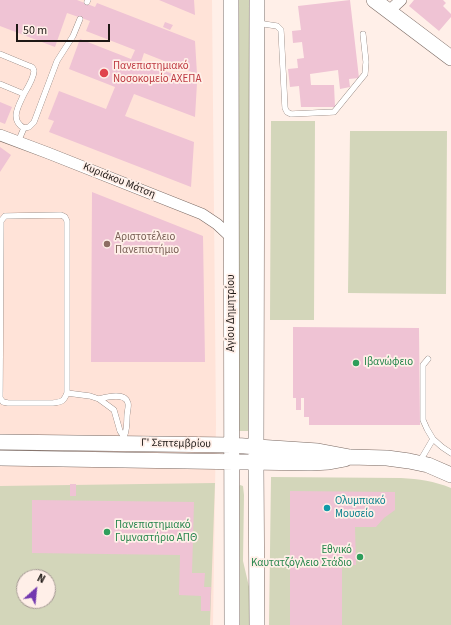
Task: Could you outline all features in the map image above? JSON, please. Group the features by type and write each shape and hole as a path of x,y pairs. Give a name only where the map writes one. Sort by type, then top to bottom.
{"main road":[{"name":"Αγίου Δημητρίου","path":"231,0 232,625"},
{"path":"257,0 257,625"},
{"path":"374,0 451,58"},
{"name":"Γ' Σεπτεμβρίου","path":"0,442 124,440 232,445 256,455 320,463 337,461 350,457 399,459 436,468 451,475"},
{"name":"Γ' Σεπτεμβρίου","path":"0,458 232,462 256,455"}],"street":[{"path":"389,11 401,0"},
{"name":"Κυριάκου Μάτση","path":"0,135 202,214 217,224 232,238"}],"lane":[{"path":"0,54 34,69 33,75 16,112 17,123 24,128 29,127 34,122 57,61 73,36 80,19"},
{"path":"257,23 277,26 281,30 285,108 287,112 291,114 334,112 365,74 366,62 363,34"},
{"path":"0,84 24,94"},
{"path":"18,142 24,128"},
{"path":"61,215 65,217 67,221 67,393 61,402 53,403 8,403 3,402 0,398 1,221 5,216 61,215"},
{"path":"428,359 423,365 424,420 433,439 451,453"},
{"path":"67,393 90,396 99,399 114,410 124,440"},
{"path":"99,399 113,396 126,399 128,404 124,440"},
{"path":"419,463 433,439"}],"shaded area":[{"name":"Αριστοτέλειο Πανεπιστήμιο","path":"0,0 212,0 216,424 213,625 0,625"}],"green space":[{"path":"239,0 250,0 252,431 238,431"},
{"path":"271,121 315,121 314,320 270,320"},
{"path":"350,131 447,131 446,294 348,293"},
{"name":"Εθνικό Καυτατζόγλειο Στάδιο","path":"271,477 401,478 426,481 451,488 451,625 269,625"},
{"name":"Πανεπιστημιακό Γυμναστήριο ΑΠΘ","path":"215,483 210,625 0,625 0,486"},
{"path":"240,485 243,486 244,495 243,561 250,591 250,625 239,625 238,487"}],"building":[{"name":"Πανεπιστημιακό Νοσοκομείο ΑΧΕΠΑ","path":"0,0 77,0 95,7 97,3 195,41 197,74 144,53 141,62 197,83 195,117 134,94 125,116 194,142 191,187 49,132 54,121 48,119 59,91 106,109 115,87 69,69 80,39 131,59 135,50 86,31 90,21 67,13 55,47 0,26"},
{"path":"159,0 194,0 195,15"},
{"path":"350,0 359,78 349,79 350,87 340,89 338,70 310,74 311,85 334,85 335,107 301,107 299,86 290,87 288,69 298,68 297,59 304,58 302,42 293,43 292,31 301,30 298,6"},
{"path":"414,0 443,0 446,3 443,6 451,14 451,17 439,31 409,6"},
{"path":"165,22 173,25 170,30 163,27"},
{"path":"0,102 12,107 5,124 0,122"},
{"path":"0,147 11,155 0,172"},
{"path":"92,192 203,236 205,362 91,362"},
{"name":"Ιβανώφειο","path":"293,327 419,328 420,425 309,425 309,417 304,417 304,398 301,398 301,410 296,410 296,398 293,398"},
{"path":"70,484 76,484 76,496 70,496"},
{"path":"290,491 395,492 395,510 384,518 376,527 355,527 356,565 342,565 342,625 290,625"},
{"path":"32,500 194,502 192,573 205,573 204,587 211,587 210,611 201,611 201,596 179,595 180,555 32,553"}],"place":[{"name":"Πανεπιστημιακό Νοσοκομείο ΑΧΕΠΑ","path":"104,73"},
{"name":"Αριστοτέλειο Πανεπιστήμιο","path":"107,244"},
{"name":"Ιβανώφειο","path":"356,363"},
{"name":"Ολυμπιακό Μουσείο","path":"327,508"},
{"name":"Πανεπιστημιακό Γυμναστήριο ΑΠΘ","path":"107,532"},
{"name":"Εθνικό Καυτατζόγλειο Στάδιο","path":"360,557"}]}
